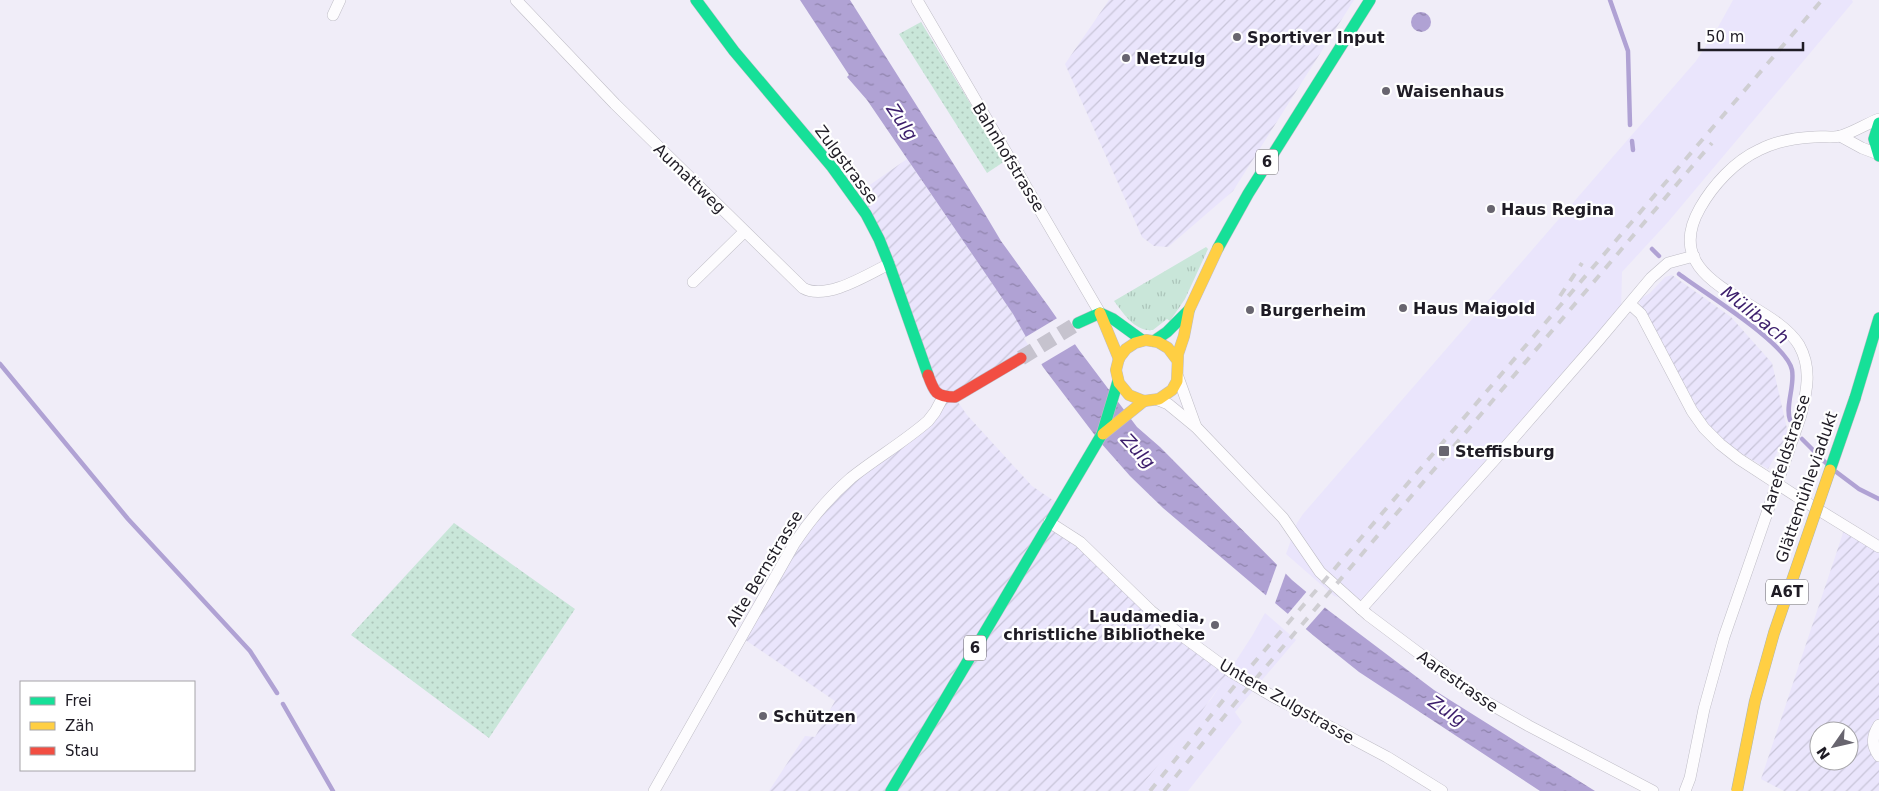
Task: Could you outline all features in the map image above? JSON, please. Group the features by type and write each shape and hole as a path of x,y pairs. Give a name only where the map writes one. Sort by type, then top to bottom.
{"main road":[{"name":"Zulgstrasse","path":"696,0 734,51 832,167 854,196 879,239 910,322 930,386 943,397"},
{"name":"6","path":"1177,360 1189,310 1221,243 1242,204 1370,0"},
{"path":"1878,155 1874,140 1879,121"},
{"name":"6","path":"1154,340 1166,332 1189,310"},
{"path":"1100,313 1119,359"},
{"path":"1078,323 1100,313 1112,317 1129,333 1142,340"},
{"name":"Glättemühleviadukt","path":"1737,791 1754,708 1774,633 1855,398 1879,318"},
{"path":"1142,340 1154,340 1165,345 1177,360 1178,376 1171,391 1158,400 1139,404 1136,399 1128,395 1118,384 1117,370 1119,359 1128,347 1142,340"},
{"path":"943,397 960,395 1021,358"},
{"name":"6","path":"891,791 1094,449 1102,434 1118,384"},
{"name":"6","path":"1102,434 1139,404"}],"street":[{"path":"333,15 340,0"},
{"name":"Aumattweg","path":"516,0 615,104 798,284 814,292 823,292 843,286 889,264"},
{"name":"Bahnhofstrasse","path":"917,0 1100,313"},
{"name":"Aarefeldstrasse","path":"1685,791 1690,778 1704,709 1724,638 1792,440 1805,398 1808,380 1806,362 1798,344 1786,331 1712,280 1702,271 1694,256 1691,235 1695,217 1704,201 1716,186 1742,160 1757,150 1774,143 1792,139 1840,136 1879,121"},
{"path":"1840,136 1878,155"},
{"path":"693,282 744,232"},
{"path":"1361,609 1490,466 1659,270 1668,263 1694,256"},
{"path":"1630,304 1641,314 1692,411 1704,428 1720,444 1739,459 1879,547"},
{"path":"1178,376 1196,427"},
{"name":"Alte Bernstrasse","path":"654,791 805,527 828,500 850,479 928,421 943,397"},
{"path":"1158,400 1168,404 1196,427"},
{"name":"Aarestrasse","path":"1196,427 1279,513 1294,532 1316,567 1361,609 1476,696 1653,791"},
{"name":"Untere Zulgstrasse","path":"1049,522 1080,542 1151,612 1230,671 1274,697 1386,757 1442,791"},
{"path":"1879,725 1873,737 1873,746 1879,756"},
{"path":"1419,791 1425,781"}],"shaded area":[{"path":"1109,0 1354,0 1233,191 1168,247 1154,246 1142,237 1065,64"},
{"path":"1733,0 1852,0 1853,2 1668,222 1622,272 1621,313 1373,605 1334,596 1286,554 1297,523 1303,514 1696,61"},
{"path":"907,159 1013,314 1034,349 958,402 967,415 1032,486 1060,505 1050,522 1140,602 1230,671 1202,711 1137,791 769,791 805,736 815,737 835,701 741,637 814,516 923,425 943,397 854,196"},
{"path":"1672,275 1731,317 1772,363 1788,433 1768,469 1727,445 1705,422 1638,300 1650,293 1665,277"},
{"path":"1845,527 1879,549 1879,791 1784,791 1761,779"},
{"path":"1265,613 1296,640 1235,712 1242,722 1188,791 1137,791 1212,698"}],"green space":[{"path":"921,22 1005,161 987,173 899,34"},
{"path":"1206,247 1208,249 1185,299 1170,321 1167,319 1153,330 1141,328 1130,321 1114,301"},
{"path":"454,523 575,609 489,738 351,635"}],"water":[{"name":"Zulg","path":"800,0 850,0 1001,241 1137,427 1160,447 1292,580 1328,610 1434,690 1595,791 1540,791 1359,672 1163,508 1130,476 1100,442 1043,367 1013,314 867,100 847,77 849,75"},
{"path":"1421,12 1428,15 1431,22 1428,29 1421,32 1414,29 1411,22 1414,15"}],"pier":[{"path":"1059,317 1077,343 1040,365 1024,338"},
{"path":"1278,562 1287,570 1274,606 1265,598"},
{"path":"1308,590 1327,605 1304,631 1286,616"}],"waterway":[{"name":"Mülibach","path":"1610,0 1628,51 1630,125"},
{"name":"Mülibach","path":"1632,141 1633,150"},
{"name":"Mülibach","path":"1652,249 1659,256"},
{"name":"Mülibach","path":"1679,274 1761,333 1787,359 1793,376 1789,409 1790,420"},
{"path":"0,364 128,519 250,651 277,693"},
{"name":"Mülibach","path":"1802,439 1827,464"},
{"name":"Mülibach","path":"1835,471 1859,489 1879,499"},
{"path":"283,704 333,791"}],"tunnel":[{"path":"1021,358 1078,323"}],"railway":[{"path":"1150,791 1241,678 1822,0"},
{"path":"1164,791 1236,702 1712,143"},
{"path":"1560,296 1582,263"}],"traffic: fast":[{"path":"696,0 734,51 832,167 866,214 889,264 928,375"},
{"path":"1218,248 1248,194 1370,0"},
{"path":"1879,123 1874,139 1879,156"},
{"path":"1154,341 1167,332 1189,310"},
{"path":"1078,323 1100,313 1113,319 1142,340"},
{"path":"1855,398 1879,318"},
{"path":"891,791 1102,434 1118,381"},
{"path":"1830,470 1855,398"}],"traffic: slow":[{"path":"1177,360 1168,348 1158,342 1146,340 1135,343 1126,349 1119,358 1116,370 1119,383 1129,395 1144,401 1159,399 1172,390 1177,381 1178,354 1189,310 1218,248"},
{"path":"1100,313 1119,359"},
{"path":"1103,434 1144,401"},
{"path":"1737,791 1755,701 1774,633 1830,470"}],"traffic: jam":[{"path":"928,375 932,386 940,395 955,397 1021,358"}],"place":[{"name":"Sportiver Input","path":"1237,37"},
{"name":"Netzulg","path":"1126,58"},
{"name":"Waisenhaus","path":"1386,91"},
{"name":"Haus Regina","path":"1491,209"},
{"name":"Haus Maigold","path":"1403,308"},
{"name":"Burgerheim","path":"1250,310"},
{"name":"Steffisburg","path":"1444,451"},
{"name":"Laudamedia, christliche Bibliotheke","path":"1215,625"},
{"name":"Schützen","path":"763,716"}]}
